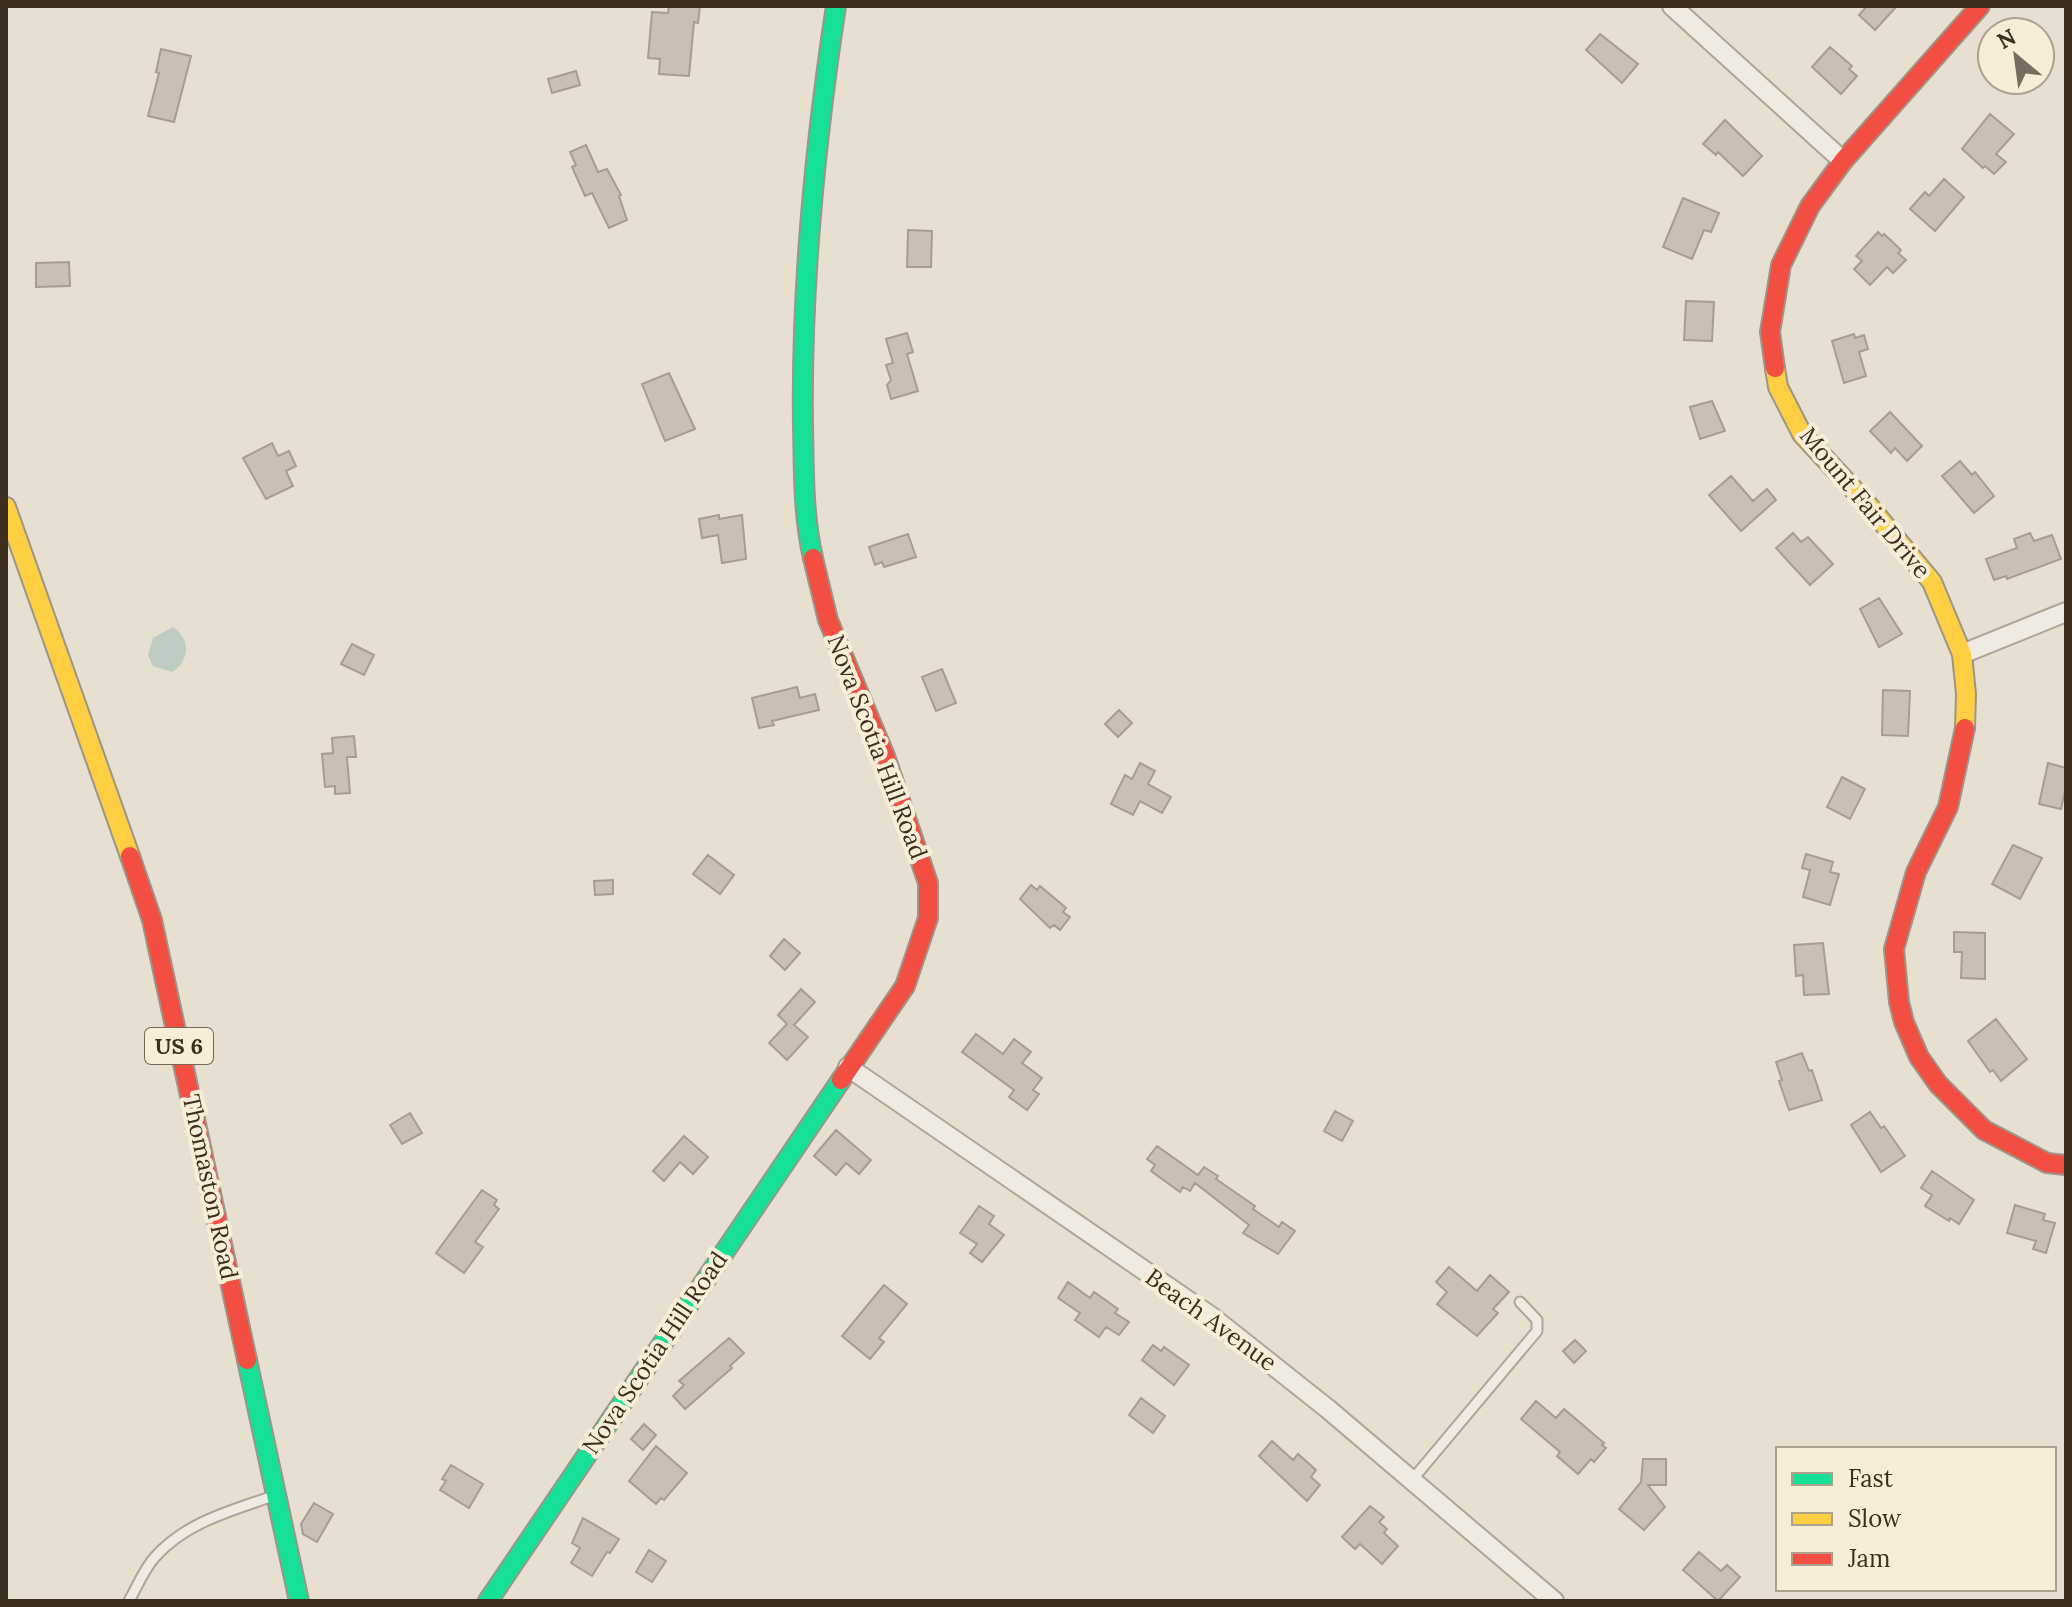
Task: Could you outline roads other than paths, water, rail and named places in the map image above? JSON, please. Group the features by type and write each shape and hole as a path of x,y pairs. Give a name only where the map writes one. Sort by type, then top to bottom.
{"street":[{"name":"Nova Scotia Hill Road","path":"488,1601 905,986 928,918 928,883 885,756 828,620 805,524 802,355 819,118 836,6"},
{"path":"1672,6 1843,161"},
{"name":"Mount Fair Drive","path":"1980,6 1843,161 1810,206 1781,265 1770,332 1778,387 1802,434 1869,506 1932,582 1962,654 1966,694 1964,740 1948,807 1916,872 1894,949 1904,1022 1919,1057 1938,1084 1984,1130 2047,1163 2066,1165"},
{"name":"Thomaston Road","path":"6,507 152,920 299,1601"},
{"path":"1962,654 2066,612"},
{"name":"Beach Avenue","path":"848,1067 1212,1317 1328,1409 1554,1601"}],"lane":[{"path":"1412,1480 1537,1331 1537,1320 1520,1302"},
{"path":"129,1601 153,1558 177,1536 200,1522 276,1495"}]}
